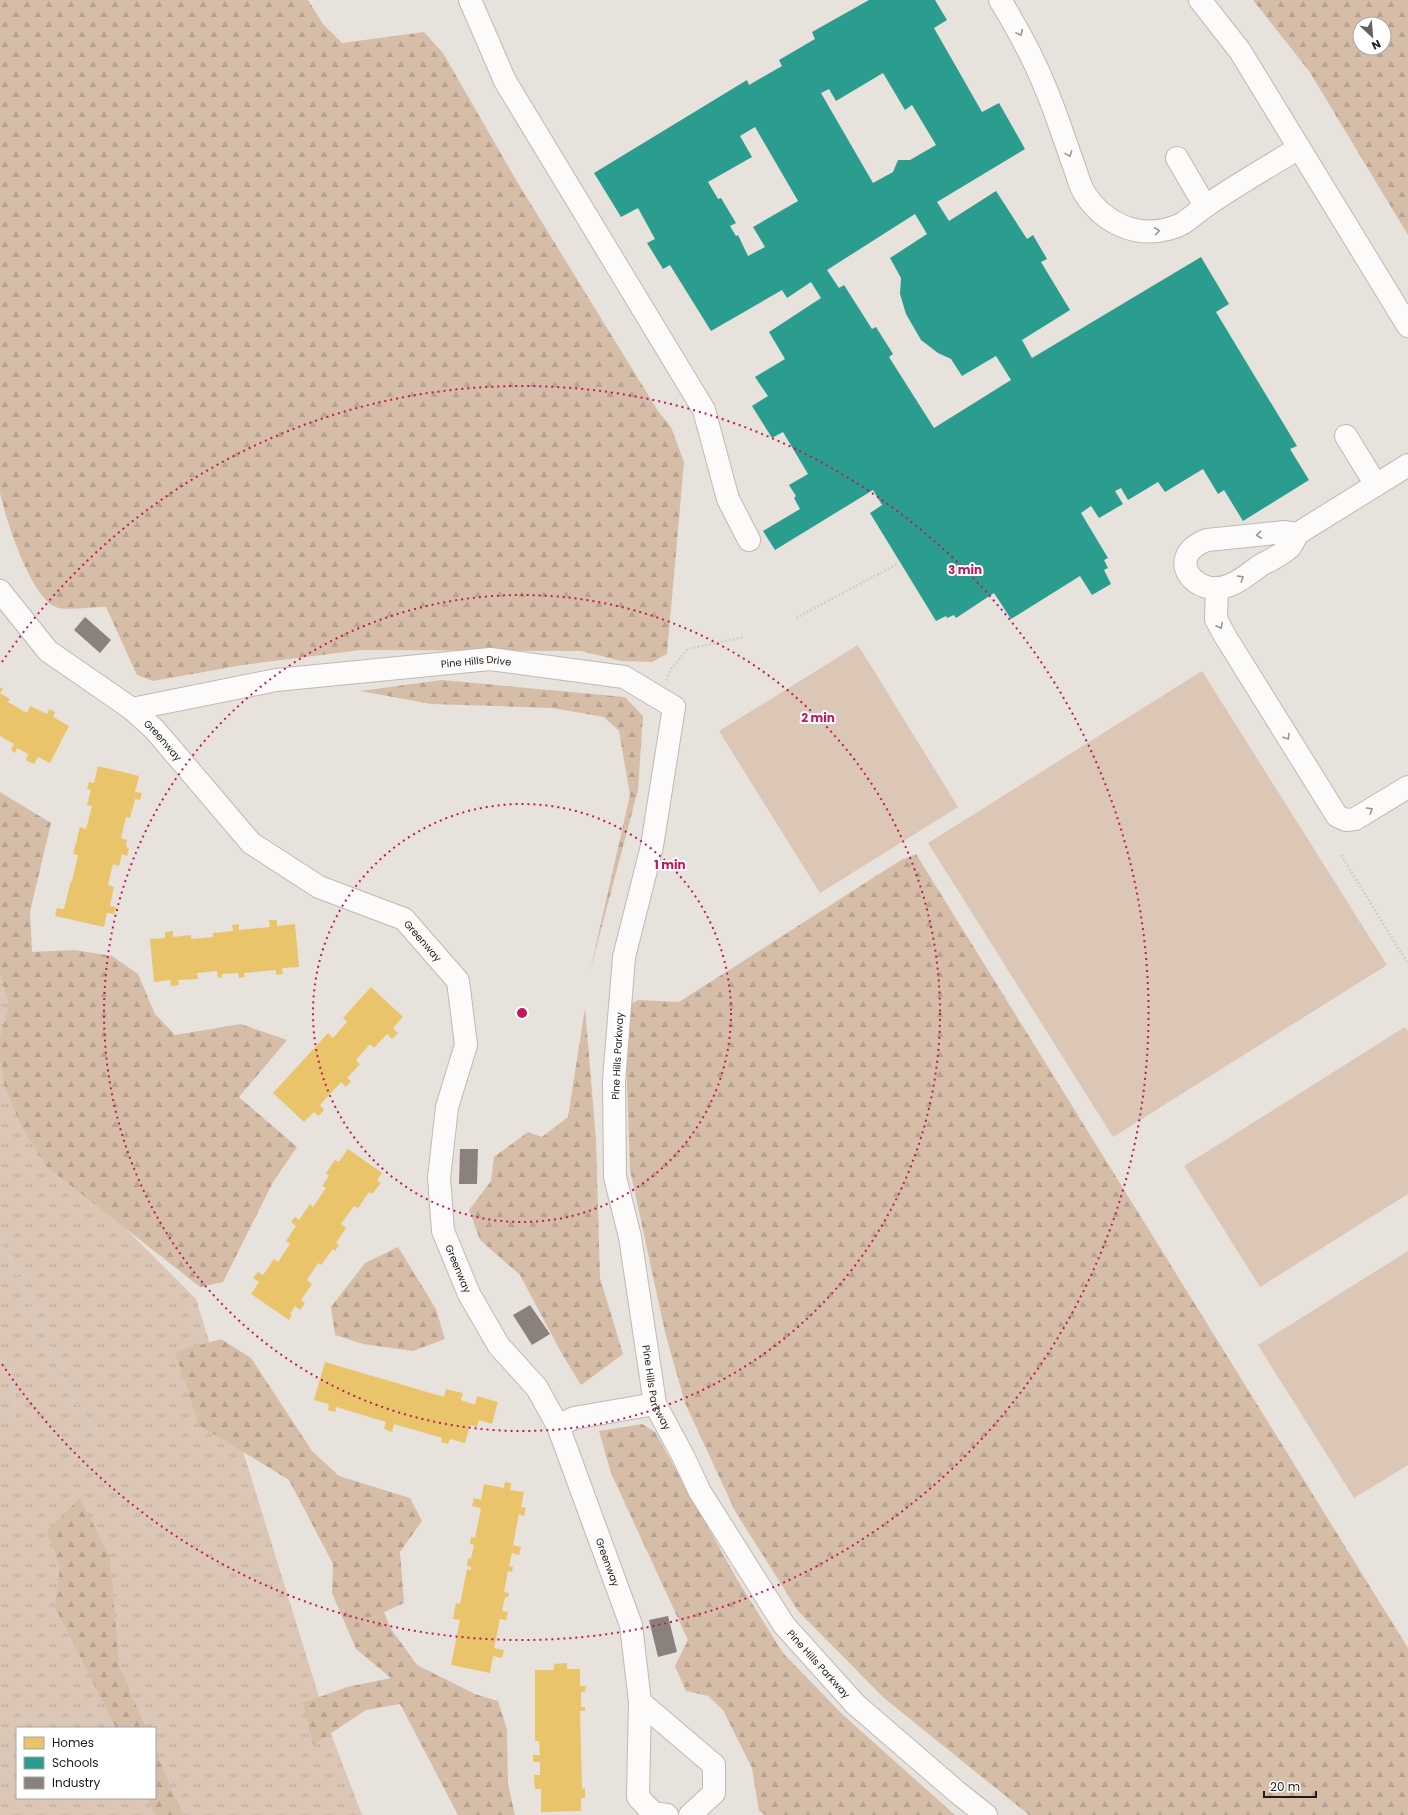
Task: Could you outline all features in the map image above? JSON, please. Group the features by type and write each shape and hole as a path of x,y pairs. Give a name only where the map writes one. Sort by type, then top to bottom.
{"street":[{"path":"470,0 505,81 704,410 728,499 749,540"},
{"path":"1000,0 1033,58 1049,96 1084,193 1097,210 1106,218 1120,225 1135,231 1152,232 1169,229 1188,221 1205,206 1299,148"},
{"path":"1200,0 1240,51 1408,326"},
{"path":"1177,158 1205,206"},
{"path":"1346,436 1376,485"},
{"path":"1297,534 1285,532 1207,540 1196,544 1186,555 1185,566 1189,576 1198,585 1217,588 1229,586 1290,547 1297,534 1408,465"},
{"path":"1217,588 1216,619 1225,636 1338,816 1346,820 1355,819 1408,787"},
{"name":"Greenway","path":"0,591 48,650 132,709 163,739 251,843 319,887 404,919 458,981 466,1045 447,1107 439,1178 443,1231 469,1294 480,1314 499,1346 537,1388 558,1426 631,1625 640,1702 638,1797 653,1813 667,1815"},
{"name":"Pine Hills Drive","path":"132,709 276,680 490,659 624,677 674,707 652,846"},
{"name":"Pine Hills Parkway","path":"652,846 624,957 614,1081 615,1177 630,1237 655,1404 683,1456 700,1492 784,1626 855,1704 956,1792 986,1815"},
{"path":"558,1426 574,1418 655,1404"},
{"path":"640,1702 714,1765 714,1793 690,1815"}],"path":[{"path":"796,618 897,564"},
{"path":"658,698 671,669 688,649 744,637"},
{"path":"1341,855 1408,964"},
{"path":"0,1237 71,1394 98,1434"},
{"path":"0,1361 10,1367 15,1393 14,1423"}],"green space":[{"path":"0,0 308,0 323,24 342,43 424,32 443,53 516,180 658,411 671,427 684,462 667,654 652,662 621,661 581,651 361,650 243,665 153,681 137,675 106,607 63,609 49,602 39,591 21,558 0,493"},
{"path":"1253,0 1408,0 1408,235 1309,71"},
{"path":"858,645 958,807 820,893 719,731"},
{"path":"1202,671 1387,965 1113,1137 928,843"},
{"path":"442,680 625,697 643,716 638,790 590,971 630,795 619,731 604,717 552,708 431,704 360,691"},
{"path":"0,792 51,823 30,912 32,952 74,950 112,956 138,974 155,1014 175,1035 241,1024 287,1040 239,1097 297,1147 273,1182 223,1282 200,1287 46,1166 21,1125 5,1088 0,1057 0,1038 9,1005 0,972"},
{"path":"916,854 1408,1648 1408,1815 1029,1815 884,1698 798,1611 735,1511 685,1403 665,1332 630,1170 626,1057 627,1006 638,1000 679,1002 901,860"},
{"path":"0,928 59,1162 196,1299 328,1726 362,1815 0,1815"},
{"path":"585,1008 596,1139 600,1278 623,1354 581,1385 562,1354 520,1275 480,1240 469,1210 491,1181 494,1157 528,1132 542,1137 568,1117"},
{"path":"1405,1027 1408,1031 1408,1194 1260,1287 1184,1166"},
{"path":"398,1247 436,1309 445,1339 413,1351 363,1344 335,1335 331,1307 365,1263"},
{"path":"1408,1251 1408,1465 1354,1498 1258,1345"},
{"path":"221,1339 251,1358 312,1451 339,1476 410,1498 422,1521 400,1552 404,1603 384,1612 391,1629 417,1665 475,1694 498,1701 507,1729 508,1784 515,1815 458,1815 400,1704 366,1710 313,1745 303,1703 347,1687 391,1678 356,1649 332,1593 333,1564 289,1480 199,1425 175,1352"},
{"path":"642,1424 655,1432 738,1581 783,1653 843,1715 955,1815 765,1815 759,1811 752,1768 723,1710 708,1696 686,1691 675,1666 688,1640 611,1473 599,1431"},
{"path":"80,1498 110,1558 119,1666 146,1727 115,1727 55,1607 60,1567 47,1531"},
{"path":"156,1752 183,1815 155,1815 148,1799 156,1799"}],"building: Homes":[{"path":"0,693 10,699 8,702 27,713 30,706 47,714 49,709 55,712 53,717 69,726 50,763 38,757 34,764 26,760 28,754 17,748 15,753 11,750 14,744 0,736"},
{"path":"98,766 139,776 135,792 142,793 140,800 135,799 130,818 126,817 121,838 127,840 126,847 129,848 127,856 122,854 119,866 113,864 108,885 114,887 110,906 116,907 114,914 107,913 104,927 55,916 57,908 64,909 78,855 73,854 80,827 86,829 92,806 87,805 91,790 87,789 89,782 94,783"},
{"path":"269,920 277,920 277,926 295,924 299,967 282,968 283,974 276,975 276,970 244,973 245,977 239,978 238,973 222,974 222,977 218,978 217,971 197,973 198,979 178,980 179,985 171,986 170,980 154,982 150,939 165,938 165,932 173,931 173,937 191,935 191,939 213,937 213,933 233,931 232,925 239,924 239,930 270,927"},
{"path":"371,987 403,1017 393,1028 398,1033 392,1039 387,1034 374,1048 370,1044 356,1060 360,1064 347,1078 351,1081 346,1087 341,1082 320,1105 324,1110 319,1116 314,1112 304,1122 273,1093 328,1033 333,1038 347,1022 343,1018"},
{"path":"348,1149 382,1173 377,1180 381,1183 372,1194 369,1192 358,1208 354,1206 341,1224 346,1228 336,1243 339,1245 335,1251 333,1249 321,1265 318,1263 307,1280 312,1284 301,1300 305,1303 300,1310 295,1306 290,1314 292,1315 289,1320 251,1294 259,1282 253,1278 258,1272 263,1275 274,1259 278,1262 290,1244 286,1241 296,1226 291,1222 295,1217 299,1220 310,1204 313,1207 326,1188 322,1186 329,1176 326,1173 335,1160 339,1162"},
{"path":"325,1362 444,1397 446,1389 463,1393 461,1400 475,1405 477,1396 498,1402 492,1424 479,1420 477,1427 470,1425 465,1443 450,1439 448,1444 441,1442 442,1438 394,1424 392,1432 384,1429 386,1422 336,1407 335,1412 328,1410 329,1404 314,1400"},
{"path":"505,1482 511,1483 510,1490 524,1492 521,1507 526,1508 524,1516 519,1514 513,1545 521,1547 519,1555 512,1553 509,1566 513,1567 512,1572 508,1571 504,1592 509,1593 508,1597 505,1597 502,1611 508,1612 506,1620 500,1619 494,1648 504,1650 502,1658 493,1656 490,1673 451,1665 460,1620 453,1619 456,1603 460,1604 467,1569 471,1570 471,1567 467,1566 468,1558 471,1559 474,1545 470,1544 471,1537 475,1538 481,1508 472,1506 474,1498 481,1500 484,1484 504,1488"},
{"path":"567,1663 567,1669 580,1669 580,1686 586,1686 585,1692 581,1692 581,1707 585,1707 585,1711 580,1711 582,1789 585,1788 585,1798 581,1798 581,1811 541,1812 541,1789 535,1789 534,1775 540,1775 540,1762 533,1762 533,1755 540,1755 539,1741 535,1741 535,1670 554,1670 554,1664"}],"building: Schools":[{"path":"869,0 935,0 947,20 934,28 982,112 999,103 1025,149 937,202 949,221 996,191 1027,239 1033,235 1047,259 1041,262 1070,310 1022,340 1032,358 1201,257 1229,304 1216,312 1297,446 1290,449 1309,480 1243,521 1224,490 1218,494 1203,469 1165,492 1158,482 1128,500 1121,488 1115,491 1123,504 1099,518 1091,506 1081,513 1108,558 1104,560 1108,568 1104,570 1111,584 1092,595 1080,576 1011,619 994,593 956,618 954,615 947,618 946,616 936,621 870,513 882,505 873,490 775,550 763,531 800,509 794,498 796,496 789,485 808,474 783,432 772,438 752,406 768,396 755,377 785,359 769,332 821,298 811,282 787,298 782,290 711,331 670,265 663,269 647,243 655,239 638,208 621,217 594,173 747,80 749,85 782,66 779,60 815,39 812,32","holes":["883,73 905,110 912,105 936,145 910,160 898,160 893,172 873,183 821,93 829,89 836,101","755,127 798,201 753,227 765,247 748,256 738,235 736,236 730,226 736,223 721,198 718,199 708,182 752,157 740,136","915,214 927,234 890,258 901,278 900,294 906,314 921,340 938,353 951,359 962,376 996,356 1011,380 934,428 889,357 893,354 876,327 872,329 844,285 839,288 827,270"]}],"building: Industry":[{"path":"85,617 111,640 100,653 74,630"},
{"path":"460,1149 478,1149 477,1184 459,1184"},
{"path":"530,1305 550,1334 532,1345 513,1315"},
{"path":"668,1616 677,1652 658,1657 649,1620"}]}
